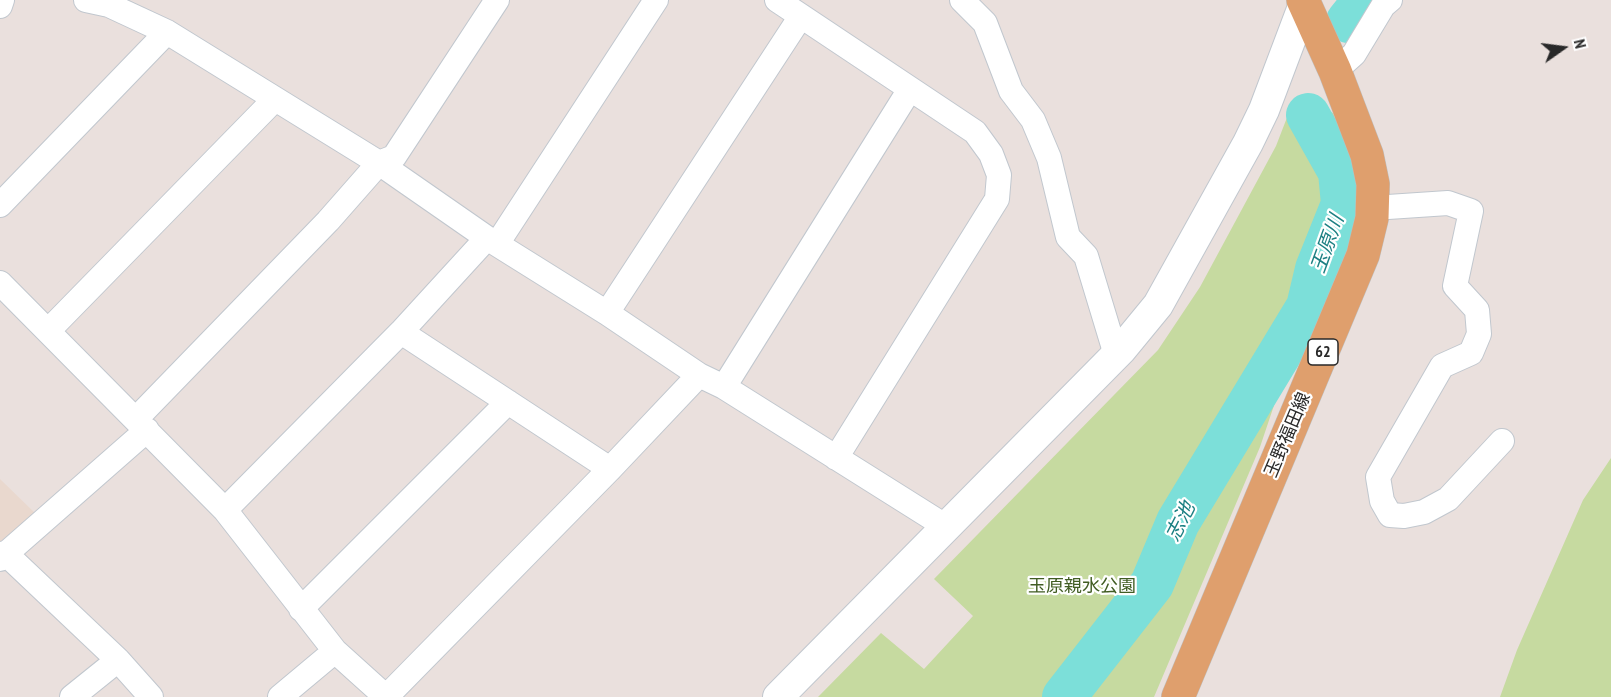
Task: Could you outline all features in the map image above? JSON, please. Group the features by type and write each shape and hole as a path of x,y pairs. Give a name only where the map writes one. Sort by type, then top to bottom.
{"main road":[{"name":"玉野福田線","path":"1178,697 1363,255 1373,208 1373,184 1367,155 1305,1"}],"street":[{"path":"0,6 2,0"},
{"path":"86,0 109,5 167,32 379,163 492,241 607,313 699,375 724,387 945,526"},
{"path":"151,697 118,660 3,556 141,424 379,163 394,157 497,0"},
{"path":"225,510 492,241 656,0"},
{"path":"777,0 975,132 992,154 999,175 997,199 836,458"},
{"path":"962,0 985,22 1011,92 1033,120 1049,158 1068,237 1086,256 1116,355"},
{"path":"1335,71 1354,54 1383,6 1390,0"},
{"path":"778,697 1116,355 1158,305 1201,231 1264,110 1305,1"},
{"path":"607,313 801,16"},
{"path":"0,205 167,32"},
{"path":"724,387 910,89"},
{"path":"48,330 275,99"},
{"path":"1373,208 1448,203 1471,211 1455,286 1477,310 1479,334 1471,353 1442,366 1378,477 1382,501 1390,515 1404,516 1424,512 1448,499 1502,441"},
{"path":"0,283 225,510 335,651 386,697 610,470 699,375"},
{"path":"401,332 610,470"},
{"path":"301,609 508,402"},
{"path":"280,697 335,651"},
{"path":"72,697 118,660"}],"shaded area":[{"path":"0,479 38,516 0,548"}],"green space":[{"name":"玉原親水公園","path":"1293,102 1313,102 1333,113 1351,151 1358,187 1351,236 1332,288 1295,343 1260,447 1154,697 818,697 881,633 924,669 973,616 934,579 1158,350 1200,287 1276,146"},
{"path":"1611,458 1611,697 1500,697 1517,650 1583,500"}],"waterway":[{"name":"玉原川","path":"1348,21 1365,0"},
{"name":"志池","path":"1064,697 1152,584 1178,522 1308,307 1317,269 1343,204 1340,172 1308,115"}]}
